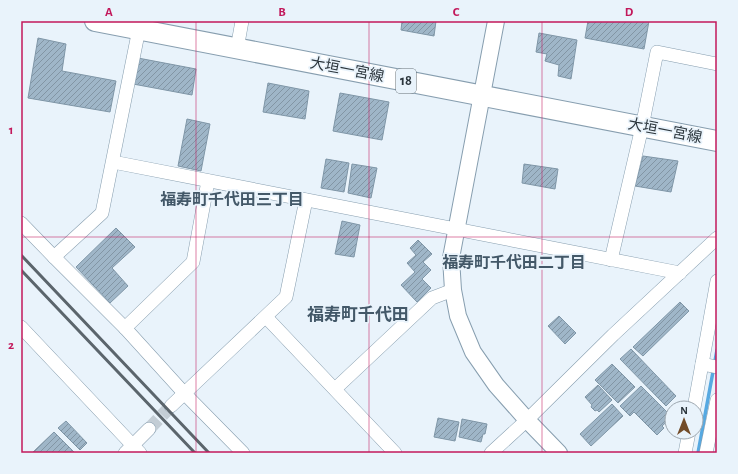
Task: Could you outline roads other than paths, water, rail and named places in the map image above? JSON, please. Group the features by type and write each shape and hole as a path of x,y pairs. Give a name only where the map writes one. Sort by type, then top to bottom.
{"main road":[{"name":"大垣一宮線","path":"95,21 132,26 237,49 717,141"}],"street":[{"path":"237,49 242,21"},
{"path":"496,21 451,258 453,290 458,316 473,352 496,384 527,420 559,453"},
{"path":"54,257 102,213 113,162 132,26"},
{"path":"612,260 657,52 717,64"},
{"path":"113,162 680,273"},
{"path":"125,328 193,262 208,181"},
{"path":"171,406 286,297 306,200"},
{"path":"21,223 125,328 184,393 243,453"},
{"path":"491,453 527,420 613,335 717,238"},
{"path":"697,400 709,365 717,281"},
{"path":"335,389 432,298 453,290"},
{"path":"266,317 395,453"},
{"path":"21,327 133,450 149,429"},
{"path":"706,453 717,400"},
{"path":"685,453 687,440"}],"waterway":[{"path":"698,453 717,350"}],"tunnel":[{"path":"149,429 171,406"}],"railway":[{"path":"21,255 209,453"},
{"path":"21,270 195,453"}],"district":[{"name":"福寿町千代田三丁目","path":"232,200"},
{"name":"福寿町千代田二丁目","path":"514,263"},
{"name":"福寿町千代田","path":"358,314"}]}
